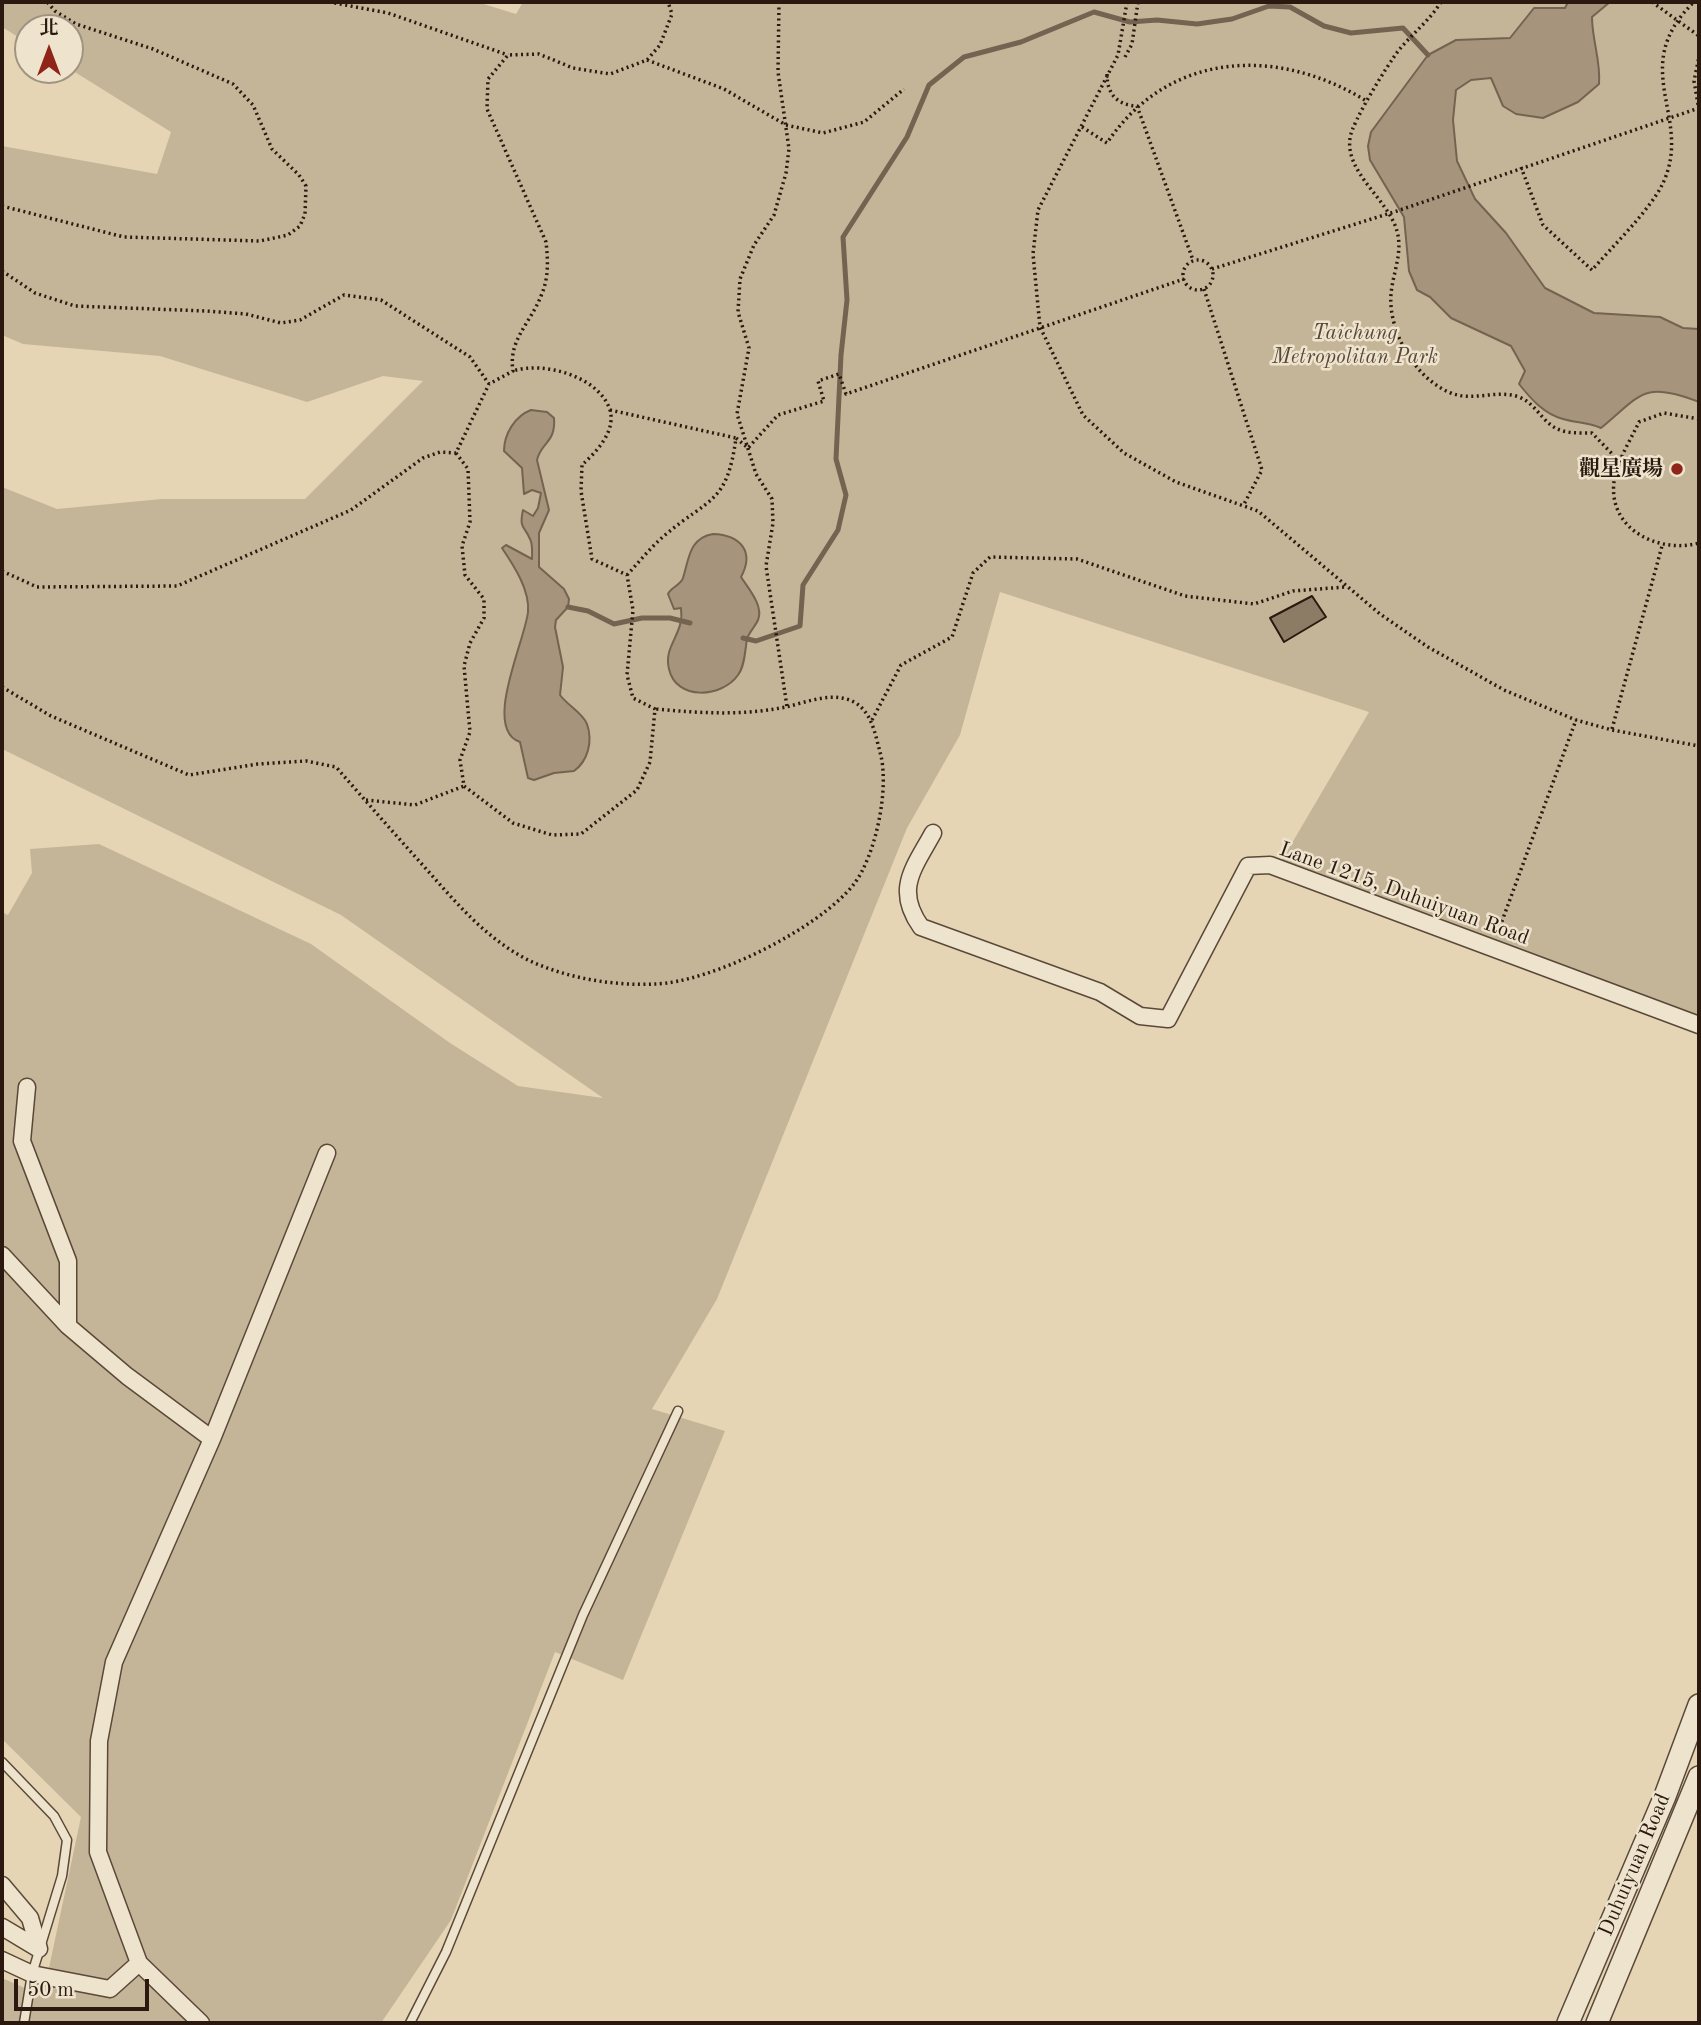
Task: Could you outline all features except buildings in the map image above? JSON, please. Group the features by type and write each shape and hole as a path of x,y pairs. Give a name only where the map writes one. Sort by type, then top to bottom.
{"street":[{"name":"Lane 1215, Duhuiyuan Road","path":"933,833 906,881 911,913 921,927 1100,992 1140,1016 1168,1019 1248,866 1269,865 1699,1025"},
{"path":"27,1087 22,1141 68,1261 68,1326"},
{"path":"201,2023 139,1963 98,1852 99,1741 114,1662 212,1439 327,1153"},
{"path":"2,1255 68,1326 127,1376 212,1439"},
{"name":"Duhuiyuan Road","path":"1568,2023 1665,1796 1699,1705"},
{"name":"Duhuiyuan Road","path":"1597,2023 1699,1777"},
{"path":"2,1885 30,1918 39,1949"},
{"path":"2,1927 39,1949"},
{"path":"2,1960 32,1974 110,1989 139,1963"}],"lane":[{"path":"410,2023 446,1952 583,1615 678,1411"},
{"path":"2,1762 54,1816 67,1840 62,1876 32,1974 24,2023"}],"path":[{"path":"2,206 124,237 260,241 288,235 300,226 304,214 306,186 299,175 272,149 253,105 233,84 153,49 76,24 47,2"},
{"path":"329,2 388,13 508,55 539,54 573,68 610,74 647,60 660,45 672,14 668,2"},
{"path":"779,2 778,72 786,125 786,173 774,215 754,244 740,279 738,312 749,348 737,414 756,474 772,499 773,523 766,566 787,707"},
{"path":"1127,2 1118,55 1107,72 1082,127 1061,160 1038,210 1034,254 1040,327 1083,415 1124,453 1176,482 1258,511 1345,587 1428,648 1504,690 1576,720 1612,730 1699,746"},
{"path":"1125,57 1132,44 1138,2"},
{"path":"1441,2 1399,49 1352,130 1350,149 1397,229 1400,252 1391,293 1394,321 1409,355 1428,377 1450,393 1469,397 1493,394 1520,397 1536,408 1551,426 1567,433 1592,433 1620,461"},
{"path":"1652,2 1699,36"},
{"path":"1521,167 1543,225 1592,270 1664,183 1672,142 1661,71 1663,55 1676,19 1693,2"},
{"path":"508,55 488,79 486,109 546,242 548,266 542,295 511,354 513,371"},
{"path":"1212,269 1397,211 1699,109 1694,81 1699,57"},
{"path":"647,60 724,89 786,125 823,133 864,122 904,89"},
{"path":"1082,127 1107,143 1123,120 1156,92 1193,75 1227,65 1259,64 1310,74 1343,86 1368,102"},
{"path":"1107,72 1109,90 1113,97 1128,106 1137,106"},
{"path":"1137,106 1193,260"},
{"path":"1204,289 1191,287 1184,279 1186,266 1193,260 1203,261 1212,269"},
{"path":"1204,289 1211,281 1212,269"},
{"path":"2,271 35,293 75,306 246,314 281,323 300,320 344,295 381,300 470,358 489,384"},
{"path":"748,448 778,415 824,401 818,380 839,374 846,394 1184,279"},
{"path":"1204,289 1262,470 1243,506"},
{"path":"456,453 489,384 513,371 529,366 570,374 599,391 610,410 609,428 599,449 582,465 581,491 592,559 627,575"},
{"path":"610,410 736,438 748,448"},
{"path":"1699,419 1664,413 1639,422 1620,461 1614,483 1616,503 1625,521 1640,536 1678,548 1699,544"},
{"path":"627,575 665,535 719,495 732,469 736,438"},
{"path":"2,571 37,587 177,586 351,510 423,458 440,452 456,453 468,469 470,522 462,546 465,575 484,599 484,618 470,643 464,666 470,732 460,760 464,786 513,824 552,835 581,834 637,790 650,762 655,709"},
{"path":"1612,730 1662,545"},
{"path":"872,720 901,665 952,637 973,573 990,556 1077,559 1185,596 1254,604 1293,591 1345,587"},
{"path":"2,687 51,716 189,775 258,764 306,761 336,767 476,926 530,961 593,981 656,985 717,971 803,928 855,884 875,836 884,797 883,762 872,720 853,702 817,698 787,707 727,716 655,709 633,698 627,675 633,610 627,575"},
{"path":"1491,949 1576,720"},
{"path":"366,800 415,805 464,786"}],"green space":[{"name":"Taichung Metropolitan Park","path":"2,2 477,2 516,14 523,2 1699,2 1699,1017 1282,860 1369,712 1000,592 960,735 907,828 717,1299 652,1409 725,1431 623,1680 555,1652 451,1920 381,2023 2,2023 2,1978 43,1996 81,1817 2,1739 2,912 8,915 32,873 30,849 99,844 311,944 450,1043 518,1086 603,1098 341,915 2,749 2,487 57,509 162,499 305,499 423,381 383,376 307,402 160,356 23,344 2,335 2,146 157,174 171,132 84,78 84,14 14,14 14,34 2,27"}],"shaded area":[{"path":"1568,2 1610,2 1592,17 1599,84 1578,102 1543,118 1516,114 1503,106 1491,78 1471,80 1456,90 1453,120 1457,161 1475,199 1506,233 1545,288 1594,313 1660,317 1683,328 1699,329 1699,402 1666,392 1644,394 1601,428 1556,417 1544,410 1519,384 1525,371 1511,346 1451,318 1430,297 1417,290 1409,271 1404,217 1370,160 1368,146 1371,132 1428,55 1456,40 1510,38 1534,8 1565,8"},
{"path":"531,410 547,412 554,418 551,438 537,460 549,510 539,533 539,567 564,589 569,599 568,607 556,620 555,627 563,667 560,695 585,720 589,730 588,750 579,767 574,771 554,773 534,780 528,778 520,742 509,734 505,720 505,703 528,604 520,579 502,548 506,545 532,559 532,543 523,526 522,516 523,510 533,516 541,493 532,490 524,494 522,468 504,451 512,426"},
{"path":"713,534 731,537 742,546 746,559 741,577 754,597 759,615 747,639 738,675 731,683 721,688 700,693 680,687 669,669 669,653 680,625 681,608 674,609 668,594 682,580 691,550 699,540"}],"waterway":[{"path":"743,638 756,641 800,626 803,585 838,530 846,495 836,459 841,355 847,300 843,237 907,137 929,85 964,57 1021,42 1094,12 1130,22 1157,20 1197,24 1232,19 1269,6 1290,7 1324,26 1351,33 1403,28 1428,55"},
{"path":"568,607 588,611 614,624 642,618 670,618 690,623"}],"place":[{"name":"觀星廣場","path":"1677,469"}]}
